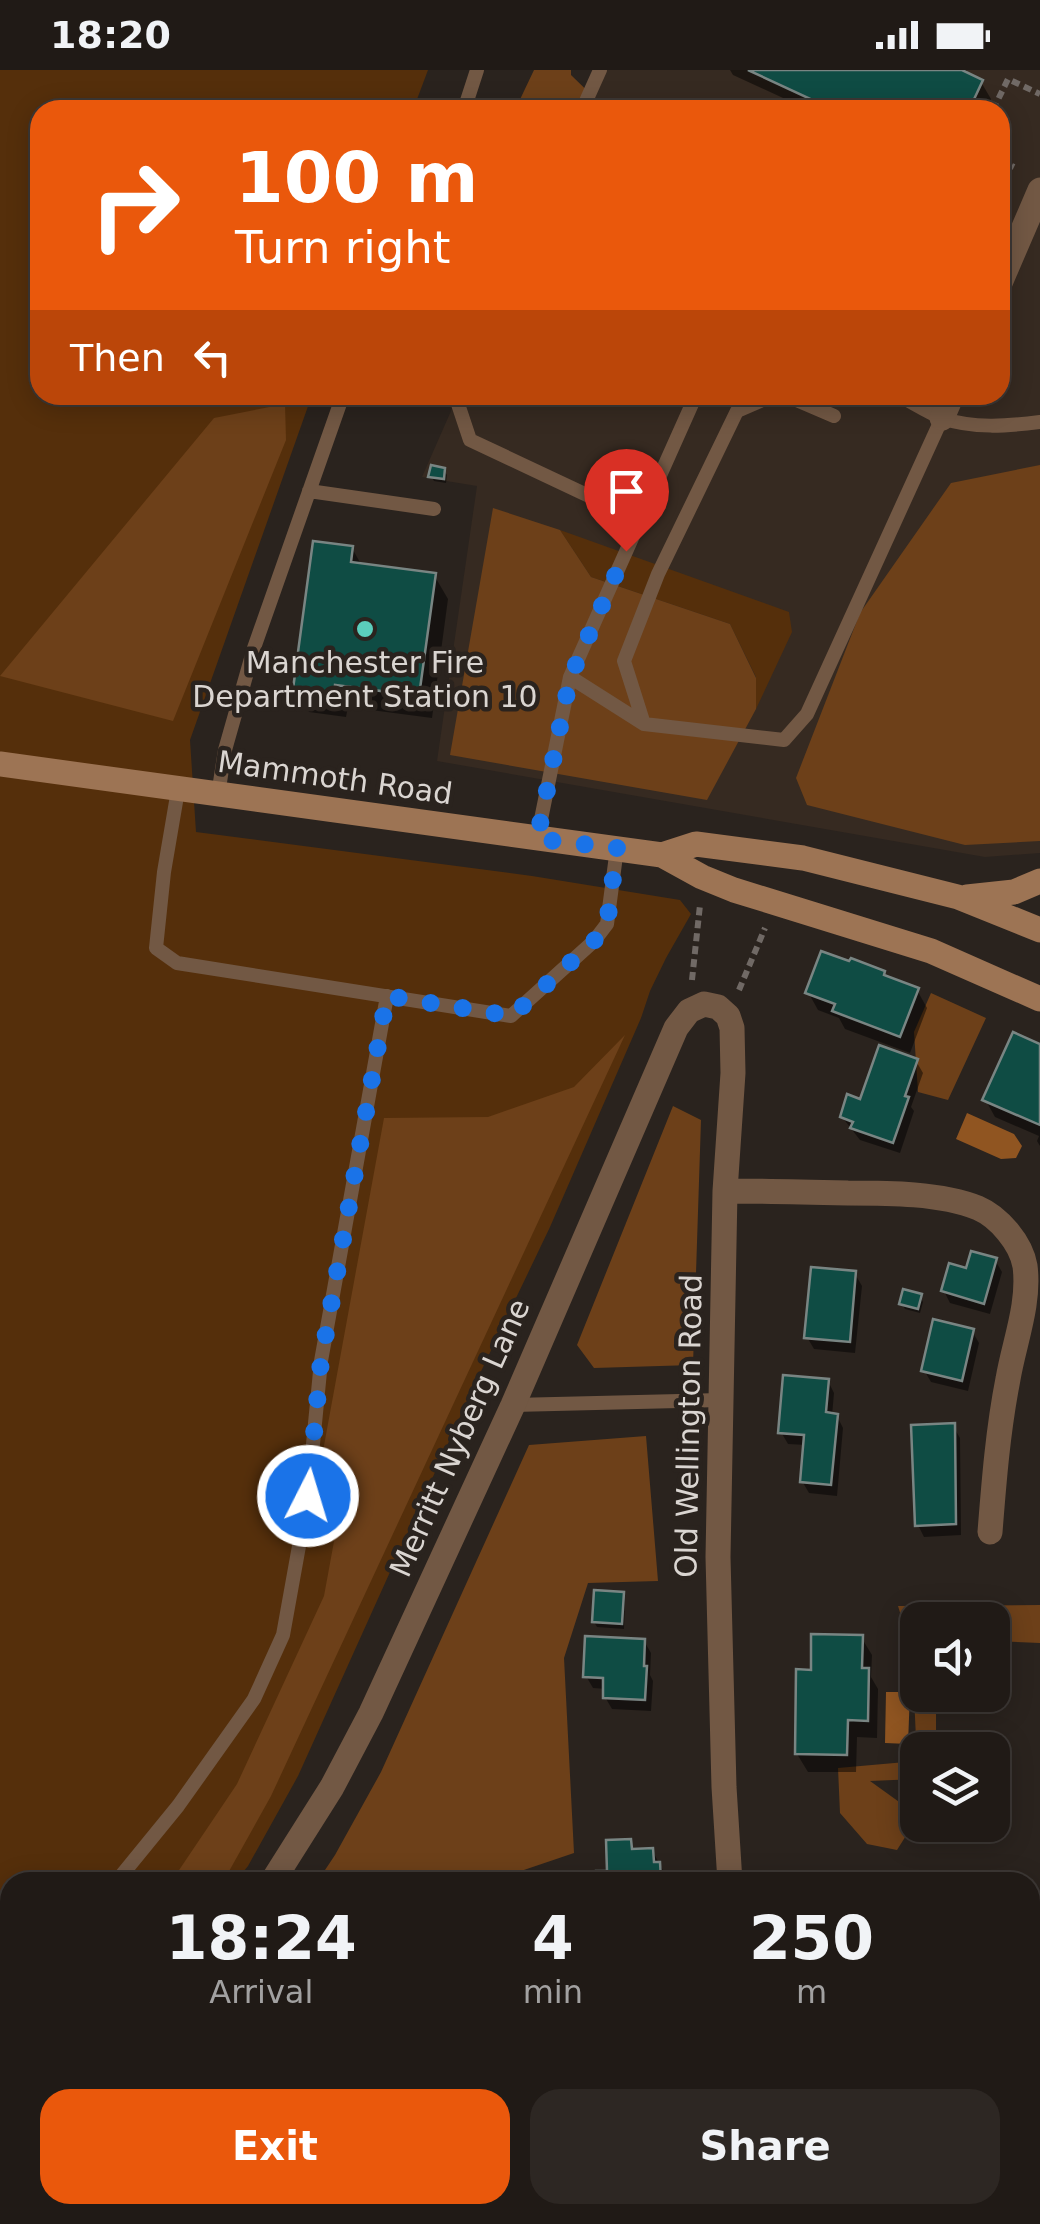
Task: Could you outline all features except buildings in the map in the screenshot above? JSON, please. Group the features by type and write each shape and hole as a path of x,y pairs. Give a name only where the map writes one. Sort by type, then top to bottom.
{"main road":[{"name":"Mammoth Road","path":"0,764 662,855 734,890 931,952 1040,999"},
{"name":"Mammoth Road","path":"662,855 696,844 804,858 958,897 1040,930"},
{"path":"958,897 995,896 1040,881"},
{"path":"171,2224 179,2224"}],"street":[{"path":"1010,260 1040,190"},
{"path":"689,1011 704,1004 718,1007 728,1016"},
{"name":"Merritt Nyberg Lane","path":"278,1872 332,1788 371,1713 513,1405 676,1028 689,1011"},
{"name":"Old Wellington Road","path":"728,1016 733,1073 726,1190 718,1557 729,1872"},
{"path":"726,1190 900,1194 940,1199 980,1209 1016,1242 1024,1264 1025,1300 996,1455 990,1532"}],"lane":[{"path":"467,100 477,70"},
{"path":"586,100 600,70"},
{"path":"218,794 225,750 254,648 339,405"},
{"path":"458,405 470,440 640,520"},
{"path":"537,839 570,678 692,405"},
{"path":"644,724 624,661 658,574 736,412 752,405"},
{"path":"808,405 834,416"},
{"path":"570,678 644,724 784,740 808,714 947,406 975,425 1040,422"},
{"path":"310,491 434,509"},
{"path":"178,790 156,948 177,963 512,1016 594,941 607,924 617,848"},
{"path":"124,1872 178,1806 254,1699 284,1635 308,1496 321,1361 387,996"},
{"path":"513,1405 721,1400"}],"path":[{"path":"997,100 1008,78 1040,94"},
{"path":"1010,164 1014,166"},
{"path":"689,1011 700,905"},
{"path":"728,1016 770,918"}],"shaded area":[{"path":"0,70 428,70 417,100 30,100 30,405 308,405 190,740 196,832 532,876 680,900 691,914 650,991 550,1227 298,1776 248,1866 243,1872 0,1872"},
{"path":"534,70 571,70 571,75 597,100 520,100"},
{"path":"604,70 1040,70 1040,853 985,857 437,761 477,486 422,477 454,405 1010,405 1010,100 590,100"},
{"path":"285,405 286,440 173,721 0,676 214,418"},
{"path":"1040,465 1040,841 965,845 807,805 796,778 860,613 951,483"},
{"path":"493,508 560,530 591,577 730,624 756,678 756,709 707,800 450,755"},
{"path":"560,530 789,612 792,632 756,709 756,677 730,624 591,577"},
{"path":"931,993 986,1018 948,1100 918,1092 914,1032"},
{"path":"625,1035 271,1796 229,1872 178,1872 237,1784 324,1596 348,1465 323,1451 384,1118 488,1117 574,1087"},
{"path":"673,1106 701,1120 693,1365 594,1368 577,1345"},
{"path":"967,1113 1014,1134 1022,1146 1016,1158 1001,1159 956,1139"},
{"path":"646,1436 658,1581 588,1583 564,1658 574,1853 518,1872 324,1872 381,1772 529,1445"},
{"path":"1010,1605 1040,1605 1040,1643 1010,1642"},
{"path":"886,1692 900,1692 900,1712 909,1712 908,1732 900,1732 900,1744 885,1743"},
{"path":"915,1712 936,1712 936,1732 916,1732"},
{"path":"900,1763 900,1780 870,1781 900,1803 902,1842 897,1850 867,1844 840,1813 838,1768"}],"place":[{"name":"Manchester Fire Department Station 10","path":"365,629"}],"route":[{"path":"308,1496 321,1361 387,996 512,1016 594,941 607,924 617,848 537,839 570,678 626,551"}]}
